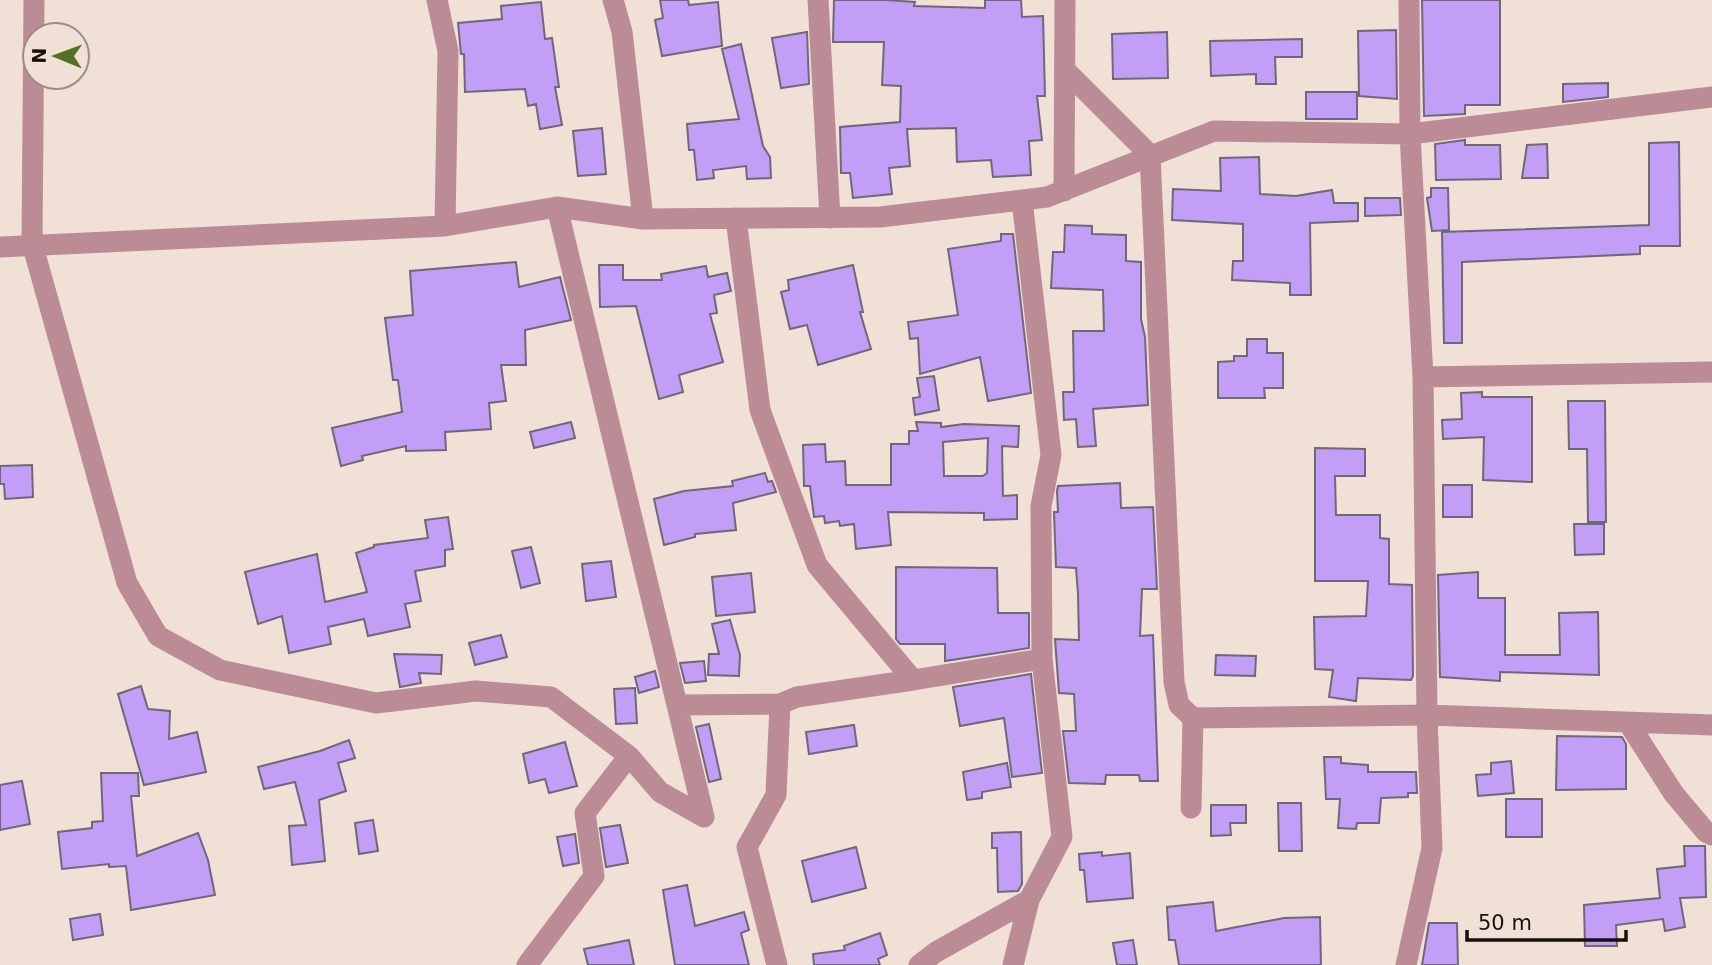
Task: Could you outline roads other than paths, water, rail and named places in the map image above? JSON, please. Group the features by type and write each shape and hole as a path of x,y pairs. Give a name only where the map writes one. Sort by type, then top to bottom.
{"street":[{"path":"34,0 32,243 127,583 158,636 220,670 376,703 476,691 551,697 629,756 660,792 705,817 557,206"},
{"path":"437,0 448,51 444,226"},
{"path":"613,0 622,32 643,219"},
{"path":"818,0 830,218"},
{"path":"1064,191 1065,0"},
{"path":"1406,965 1432,848 1427,715 1423,377 1410,134 1409,0"},
{"path":"1065,70 1150,155 1174,681 1179,705 1193,718 1427,715 1712,725"},
{"path":"0,247 32,243 444,226 557,206 643,219 880,217 1047,197 1214,131 1410,134 1712,97"},
{"path":"1013,965 1029,900 1062,837 1042,660 1041,506 1051,454 1022,200"},
{"path":"736,218 760,410 817,565 913,680"},
{"path":"1423,377 1712,372"},
{"path":"677,705 780,704 797,697 1042,660"},
{"path":"777,965 747,847 776,795 780,704"},
{"path":"1191,808 1193,718"},
{"path":"1629,724 1674,794 1706,832 1712,835"},
{"path":"527,965 594,876 585,813 629,756"},
{"path":"919,965 936,952 1029,900"}]}
